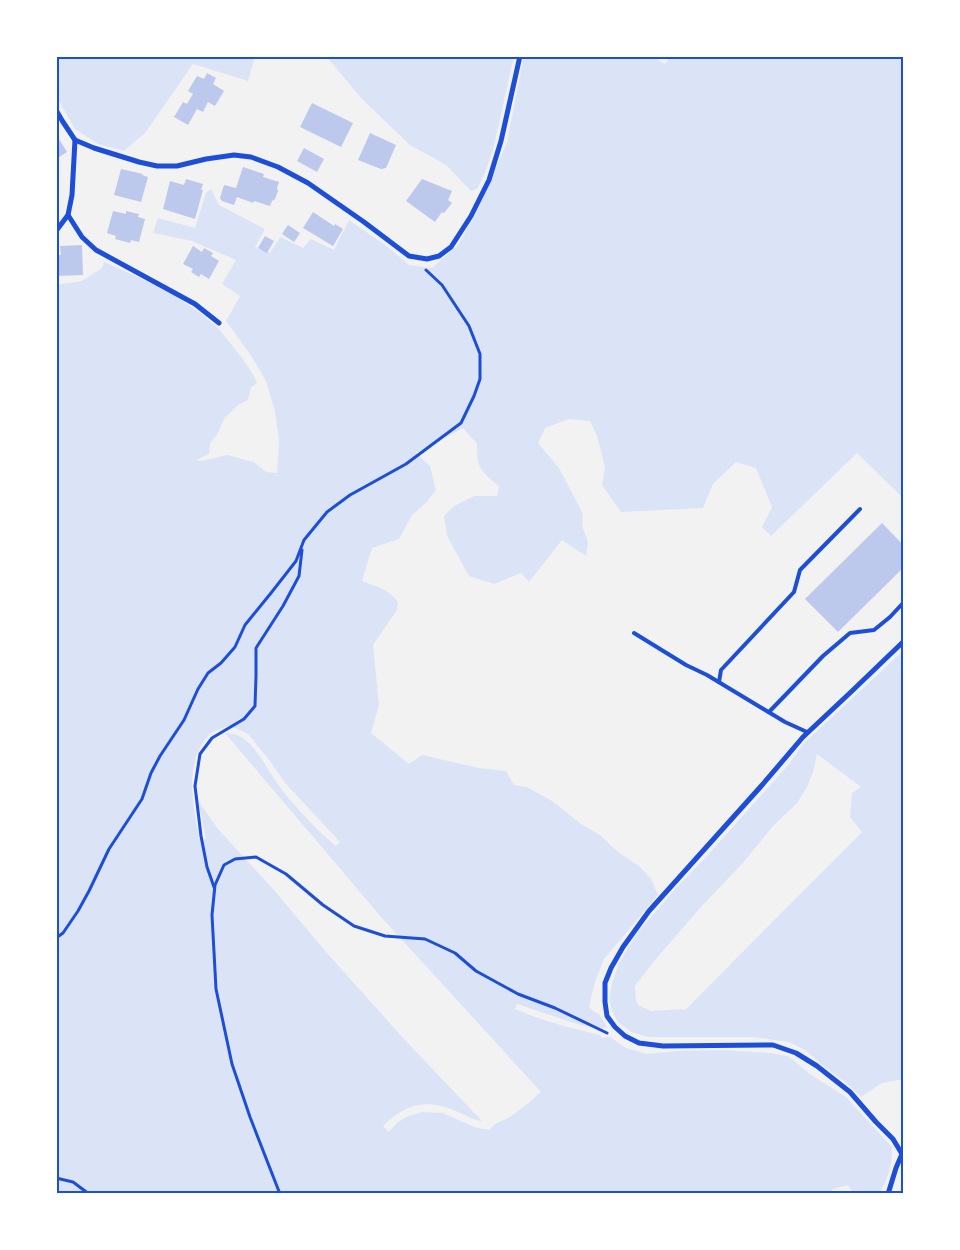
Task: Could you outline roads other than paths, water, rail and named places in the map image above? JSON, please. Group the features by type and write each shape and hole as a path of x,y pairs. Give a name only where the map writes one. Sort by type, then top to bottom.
{"street":[{"path":"56,110 76,140 94,148 139,162 157,166 177,166 234,155 251,157 278,167 308,183 409,256 427,259 438,256 451,246 489,180 501,141 520,56"},
{"path":"56,231 68,215 72,195 76,140"},
{"path":"68,215 82,237 96,250 195,304 219,323"},
{"path":"888,1194 896,1168 903,1155 893,1139 850,1092 817,1066 796,1053 773,1045 663,1046 639,1043 620,1032 607,1016 605,983 622,948 649,911 807,732 852,692 904,641"}],"lane":[{"path":"719,682 721,670 794,592 800,570 860,510"},
{"path":"769,712 823,656 850,633 874,630 904,602"},
{"path":"634,633 785,722 807,732"}]}
